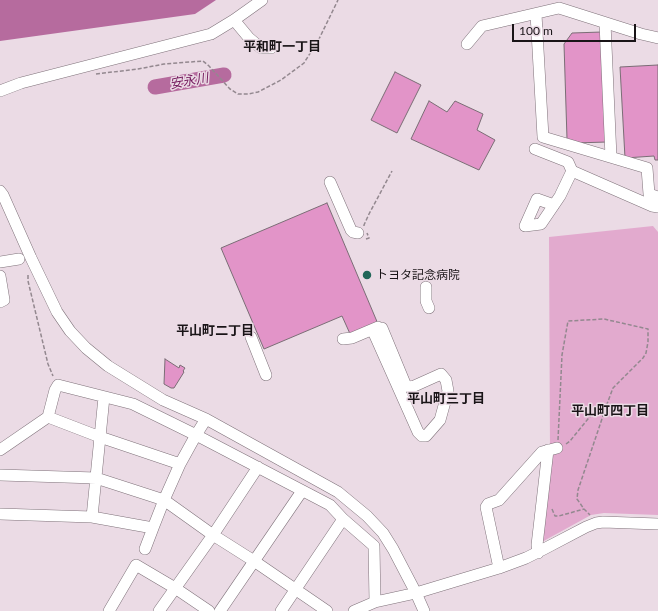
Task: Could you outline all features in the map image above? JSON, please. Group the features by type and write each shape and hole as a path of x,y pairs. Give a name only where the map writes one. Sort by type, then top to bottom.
{"street":[{"path":"0,92 21,83 211,34 262,0"},
{"path":"467,44 482,26 559,8 658,38"},
{"path":"536,14 543,137 647,168 649,194 658,197"},
{"path":"234,20 249,38 261,48 271,48"},
{"path":"605,22 611,157"},
{"path":"535,149 568,162 572,171 652,206 658,207"},
{"path":"554,205 572,171"},
{"path":"330,182 351,230 361,236"},
{"path":"0,191 57,312 70,331 86,348 108,366 163,400 206,419 326,485 347,499 383,532 424,611"},
{"path":"0,262 19,259"},
{"path":"0,276 4,300 0,302"},
{"path":"426,287 426,301 429,308"},
{"path":"381,327 406,386 412,387 441,374 446,380 448,391 440,420 426,436 422,436 418,432 381,327"},
{"path":"343,339 352,338 381,327"},
{"path":"251,337 266,375"},
{"path":"0,450 48,417 55,390 58,385 133,404 330,505 343,519 374,546 374,602"},
{"path":"92,516 104,397"},
{"path":"48,417 100,437 180,464"},
{"path":"145,549 180,464 206,419"},
{"path":"499,568 486,507 488,504 499,500 542,452 552,449 537,545 538,553"},
{"path":"159,611 258,467"},
{"path":"0,475 96,478 164,500 212,535 254,561 328,611"},
{"path":"220,611 302,491"},
{"path":"0,514 92,516 153,528"},
{"path":"281,611 343,519"},
{"path":"354,611 374,602 416,593 499,568 538,553 596,523 658,524"},
{"path":"109,611 136,565 175,588 209,611"}],"path":[{"path":"93,74 138,69 164,64 203,61 238,94 258,92 281,80 304,63 319,39 338,0"},
{"path":"361,236 369,238 364,225 392,171"},
{"path":"28,274 28,280 48,364 58,385"},
{"path":"596,523 577,499 578,490 607,404 614,388 646,353 648,330 604,319 568,321 562,355 552,449 567,444 592,414 607,404"},
{"path":"552,502 552,510 555,516 584,509"}],"shaded area":[{"path":"0,0 216,0 195,14 0,41"},
{"path":"653,226 658,232 658,515 604,513 591,515 540,543 550,452 549,237"}],"building":[{"path":"602,32 607,142 574,143 567,139 564,44 572,33"},
{"path":"658,65 658,160 655,160 654,156 625,158 620,67"},
{"path":"395,72 421,85 397,133 371,120"},
{"path":"429,101 447,112 455,101 483,114 477,130 495,140 479,170 411,139"},
{"path":"327,203 378,324 351,336 342,316 264,349 221,248"},
{"path":"165,359 179,368 180,365 185,368 174,388 164,384"}],"waterway":[{"name":"安永川","path":"155,87 224,75"}],"place":[{"name":"トヨタ記念病院","path":"367,275"}],"district":[{"name":"平和町一丁目","path":"282,47"},
{"name":"平山町二丁目","path":"215,331"},
{"name":"平山町三丁目","path":"446,399"},
{"name":"平山町四丁目","path":"610,411"}]}
